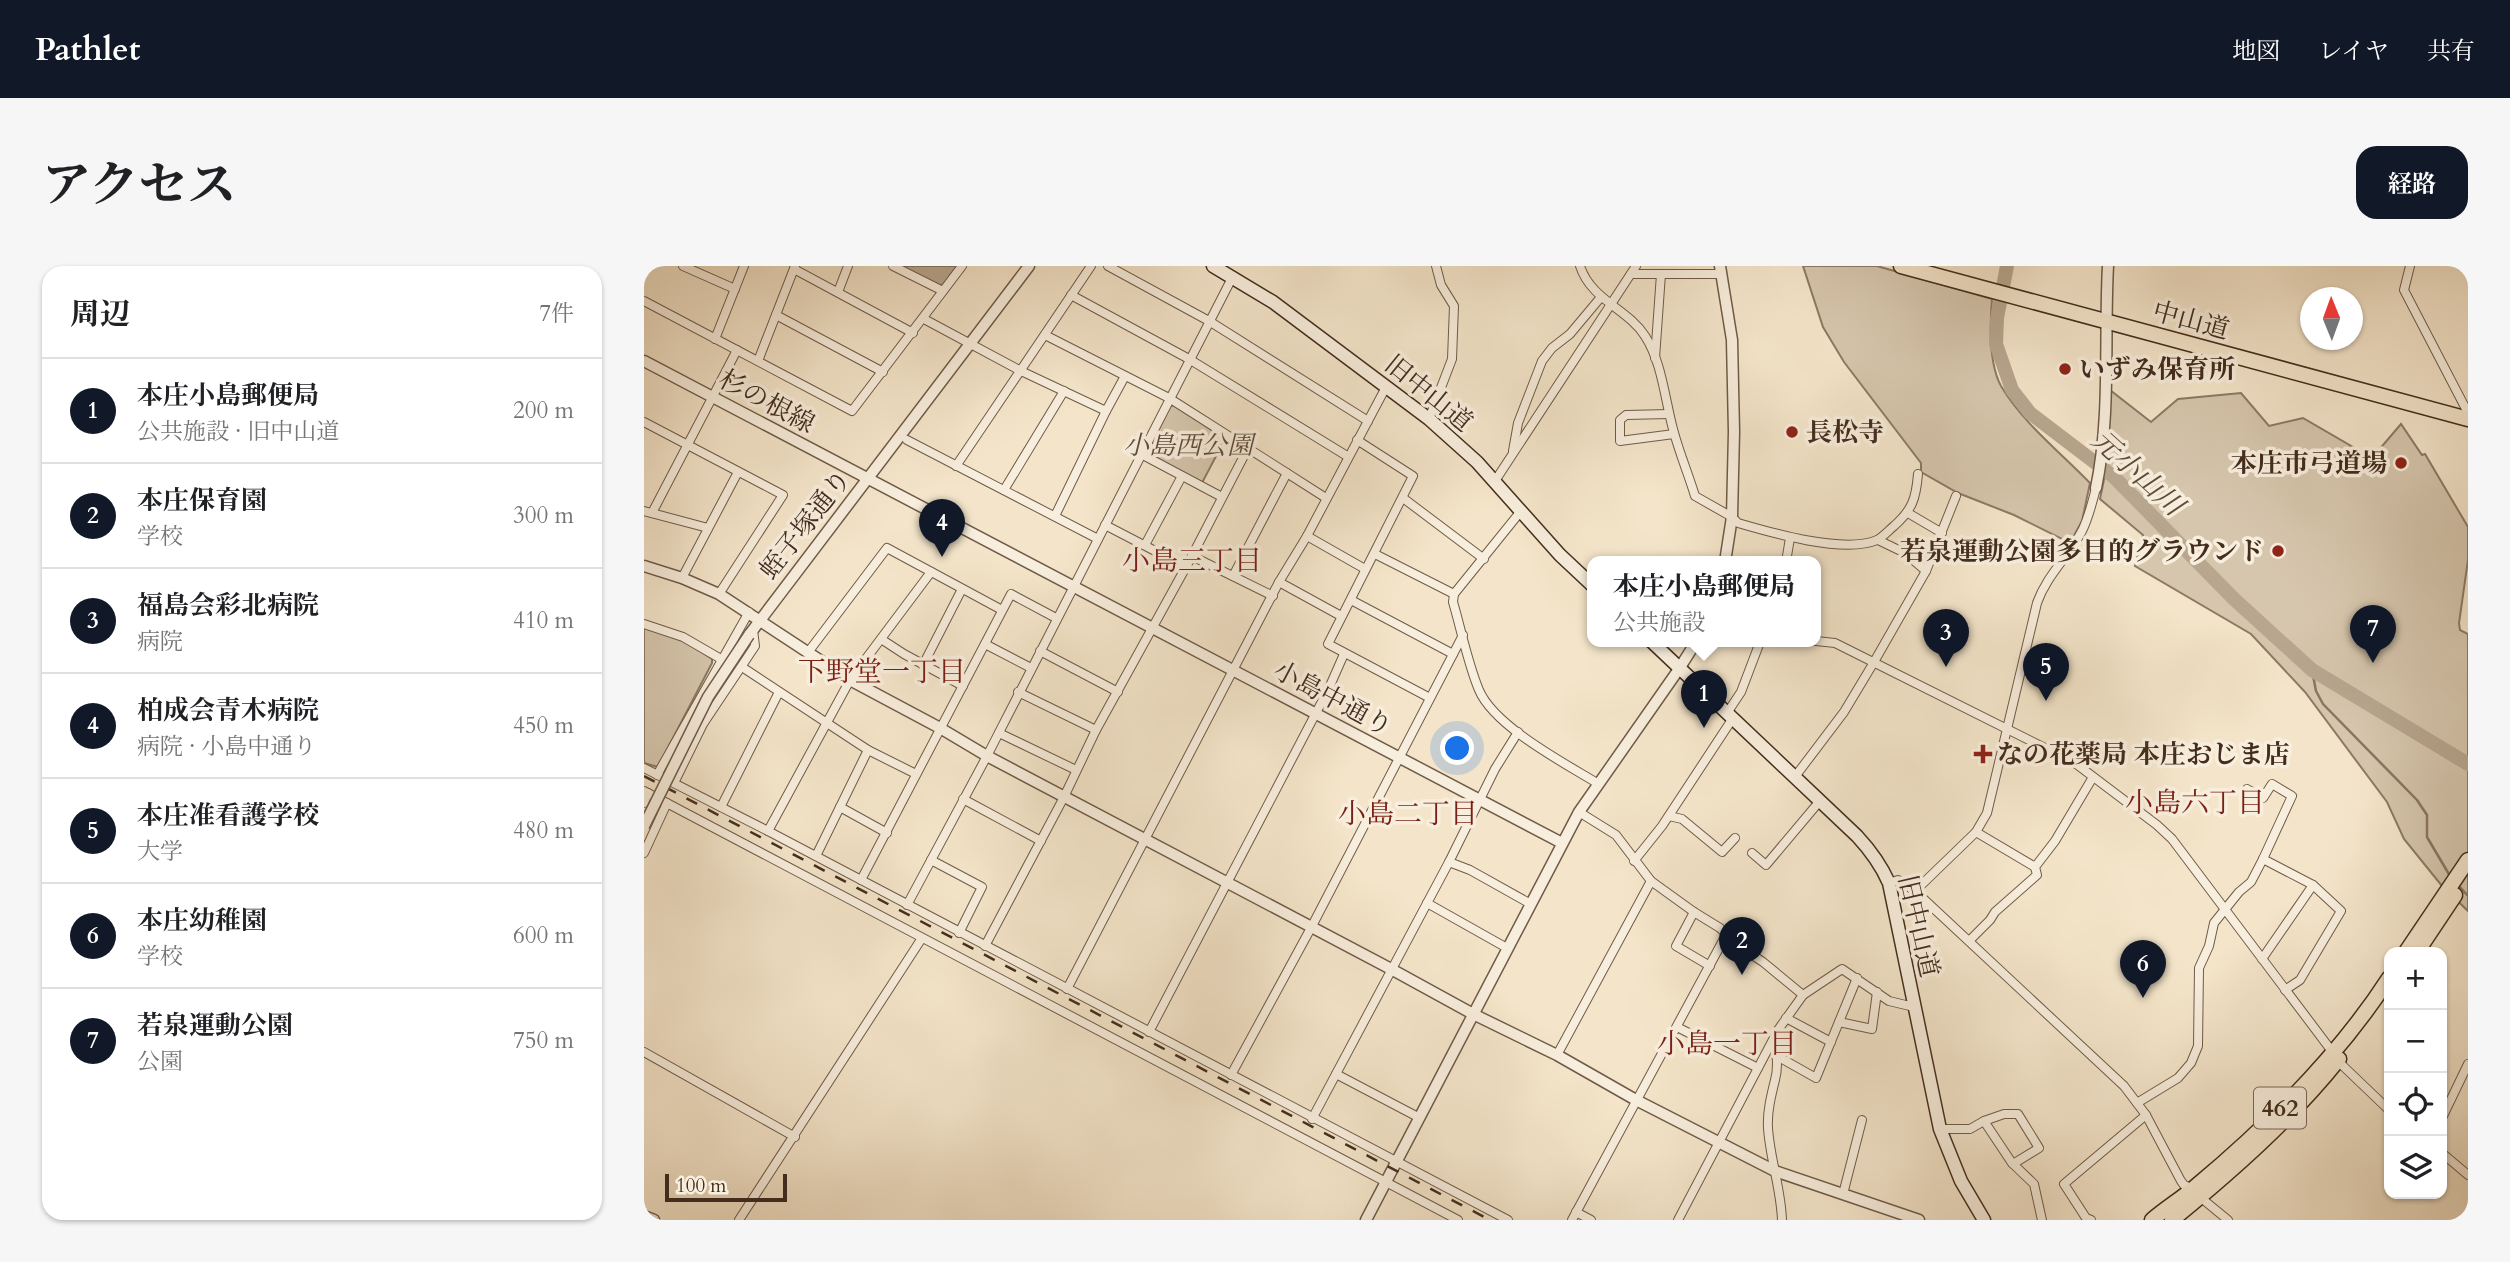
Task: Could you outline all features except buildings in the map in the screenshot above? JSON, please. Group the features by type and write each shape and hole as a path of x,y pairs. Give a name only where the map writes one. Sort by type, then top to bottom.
{"highway":[{"name":"中山道","path":"1901,266 2468,419"},
{"path":"2420,947 2468,861"},
{"path":"2410,947 2468,877"},
{"name":"462","path":"2336,1056 2384,985"},
{"name":"462","path":"2152,1220 2191,1189 2336,1056 2384,1001"},
{"name":"462","path":"2172,1220 2191,1189"}],"main road":[{"name":"旧中山道","path":"1213,266 1273,302 1429,419 1495,481 1560,555 1587,580"},
{"name":"旧中山道","path":"1656,647 1872,853 1889,883 1940,1129 1961,1181 1984,1220"}],"street":[{"path":"683,266 735,289"},
{"path":"715,339 744,266"},
{"path":"838,292 848,266"},
{"path":"893,266 943,292"},
{"path":"644,301 852,411 962,266"},
{"name":"蛭子塚通り","path":"644,826 708,697 760,619 869,480 1029,266"},
{"path":"956,466 1091,266"},
{"path":"1108,266 1209,321 1368,421"},
{"path":"1429,419 1452,359 1454,306 1441,285 1436,266"},
{"path":"1580,266 1601,297 1645,336 1655,359 1674,434 1695,496 1738,523 1790,538 1852,545 1878,540 1908,513 1917,492 1918,474"},
{"path":"1915,891 1976,832 1987,813 2037,603 2044,585 2081,533 2090,513 2101,462 2108,266"},
{"path":"2410,266 2404,290 2468,413"},
{"path":"758,361 795,267 913,333"},
{"path":"1495,481 1634,270 1661,274 1721,270 1732,340 1732,517 1726,556"},
{"path":"1655,359 1661,274"},
{"path":"907,905 999,733 1233,276"},
{"path":"1071,295 1189,359 1347,456"},
{"path":"1513,456 1518,424 1542,361 1552,348 1570,334 1601,297"},
{"path":"776,315 883,372"},
{"path":"925,318 1021,372 1106,411"},
{"path":"1045,335 1169,398 1326,498"},
{"path":"708,528 648,512 737,350"},
{"name":"杉の根線","path":"644,361 869,480"},
{"path":"1055,516 1125,376"},
{"path":"1067,989 1279,582 1307,536 1347,456 1386,387"},
{"path":"1004,490 1064,391"},
{"path":"1669,414 1626,415 1620,420 1620,441 1674,434"},
{"path":"644,422 783,495 719,594"},
{"path":"907,440 1098,539"},
{"path":"1357,440 1413,476 1376,554 1328,644 1430,698"},
{"path":"985,946 1064,797 1096,730 1248,449"},
{"path":"1141,454 1222,497"},
{"path":"682,578 738,472"},
{"path":"1233,576 1287,473"},
{"path":"1144,545 1182,476"},
{"name":"小島中通り","path":"869,480 1562,843"},
{"path":"1794,778 1844,712 1874,662 1926,571 1956,496"},
{"path":"1403,498 1484,559"},
{"path":"1521,511 1454,594 1453,601 1479,692 1492,709 1518,732 1597,783"},
{"path":"1908,513 1942,533"},
{"path":"1105,525 1186,567"},
{"path":"1307,536 1366,569"},
{"path":"1787,556 1790,538"},
{"path":"1878,540 1905,553 1926,571"},
{"path":"808,651 887,548 1002,610"},
{"path":"1376,554 1454,594"},
{"path":"1192,556 1273,596"},
{"path":"644,566 719,594 850,680 986,756 1391,968 1473,1014 1557,1055 1636,1100 1775,1171 1843,1194 1895,1216 1919,1220"},
{"path":"768,831 850,680 931,572"},
{"path":"1279,582 1341,616"},
{"path":"923,665 962,589"},
{"path":"860,880 1010,594 1056,618"},
{"path":"1351,600 1453,654"},
{"path":"657,775 750,612"},
{"path":"644,624 683,637 722,659"},
{"path":"674,783 703,724 755,646 751,633"},
{"path":"1231,1075 1311,928 1463,635"},
{"path":"881,639 963,686"},
{"path":"1821,642 1835,643 2075,763 2172,839 2336,1056 2356,1080 2384,1105"},
{"path":"985,644 1031,668"},
{"path":"1366,1220 1579,812 1693,647"},
{"path":"1634,861 1669,816 1730,716 1758,647"},
{"path":"1040,651 1118,692"},
{"path":"1149,1032 1315,715 1344,654"},
{"path":"742,667 868,750 916,774"},
{"path":"721,807 779,691"},
{"path":"1018,692 1096,730"},
{"path":"1312,1119 1449,862 1479,800 1518,732"},
{"path":"999,733 1076,770"},
{"path":"816,856 868,750"},
{"path":"644,768 1508,1220"},
{"path":"2035,867 2055,841 2093,777"},
{"path":"2137,1103 2178,1078 2191,1063 2198,1046 2199,968 2209,946 2214,923 2239,892 2251,882 2292,796 2272,783 2263,798 2247,789"},
{"path":"644,803 646,792 1387,1180 1458,1220"},
{"path":"963,799 1041,841"},
{"path":"1752,853 1766,865 1819,802"},
{"path":"644,853 667,803"},
{"path":"840,807 887,833"},
{"path":"1579,812 1616,835 1651,881 1720,928 1803,995"},
{"path":"1669,816 1682,819 1722,852 1735,838"},
{"path":"1970,940 1990,920 1994,912 2037,875 2035,867 1976,832"},
{"path":"2263,859 2313,885 2341,911 2300,979 2286,990"},
{"path":"931,860 982,887 959,933"},
{"path":"1449,862 1470,870 1530,903"},
{"path":"1889,883 1898,880 1915,891 2100,1062 2124,1086 2146,1115 2191,1189 2228,1220"},
{"path":"1557,1055 1651,881"},
{"path":"2262,959 2313,885"},
{"path":"1427,903 1507,948"},
{"path":"1694,912 1676,946 1710,966"},
{"path":"1591,1220 1574,1216 1726,935"},
{"path":"739,1220 922,938"},
{"path":"1678,1220 1774,1037 1803,995 1842,969 1889,1001 1914,1007"},
{"path":"1777,1056 1816,1078 1857,978"},
{"path":"1839,1022 1872,1029 1877,992"},
{"path":"1786,1018 1831,1042"},
{"path":"1677,1027 1758,1069"},
{"path":"1774,1037 1776,1079 1770,1094 1768,1128 1780,1192 1782,1220"},
{"path":"644,1052 795,1137"},
{"path":"2447,1108 2468,1064"},
{"path":"1336,1074 1418,1117"},
{"path":"1940,1129 1970,1129 2004,1114 2018,1114 2039,1148 2013,1164"},
{"path":"2091,1220 2086,1218 2064,1184 2146,1115"},
{"path":"1843,1194 1862,1120"},
{"path":"1984,1121 2013,1164 2034,1184 2042,1220"},
{"path":"2447,1157 2468,1175"},
{"path":"644,1216 654,1220"}],"green space":[{"path":"1803,266 1877,266 1992,299 1992,355 2001,386 2031,425 2090,483 2082,521 2070,543 2014,515 1958,493 1921,472 1921,463 1844,362 1823,327"},
{"path":"2110,390 2151,422 2178,399 2241,393 2269,426 2303,418 2372,458 2401,424 2422,455 2425,454 2468,527 2468,560 2459,623 2460,630 2468,634 2468,911 2442,886 2404,839 2387,802 2305,692 2251,634 2135,566 2143,535 2100,499 2107,465"},
{"name":"小島西公園","path":"1175,405 1225,439 1202,483 1154,457 1160,446 1152,442 1170,406"},
{"path":"644,628 682,639 712,659 658,767 644,763"}],"shaded area":[{"path":"899,266 958,266 944,285 937,286"}],"waterway":[{"name":"元小山川","path":"2007,266 1997,318 1996,344 2012,390 2030,413 2114,477 2234,599 2312,670 2468,764"},
{"path":"2312,670 2316,691 2323,704 2417,800 2427,815 2427,837 2450,876"},
{"path":"2459,886 2468,896"}],"railway":[{"path":"644,776 1490,1220"}],"place":[{"name":"いずみ保育所","path":"2065,369"},
{"name":"長松寺","path":"1792,432"},
{"name":"本庄市弓道場","path":"2401,463"},
{"name":"若泉運動公園多目的グラウンド","path":"2278,551"},
{"name":"柏成会青木病院","path":"942,557"},
{"name":"若泉運動公園","path":"2373,663"},
{"name":"福島会彩北病院","path":"1946,667"},
{"name":"本庄准看護学校","path":"2046,701"},
{"name":"本庄小島郵便局","path":"1704,728"},
{"name":"なの花薬局 本庄おじま店","path":"1983,754"},
{"name":"本庄保育園","path":"1742,975"},
{"name":"本庄幼稚園","path":"2143,998"}],"district":[{"name":"小島三丁目","path":"1192,560"},
{"name":"下野堂一丁目","path":"882,671"},
{"name":"小島六丁目","path":"2195,802"},
{"name":"小島二丁目","path":"1408,813"},
{"name":"小島一丁目","path":"1727,1043"}]}
